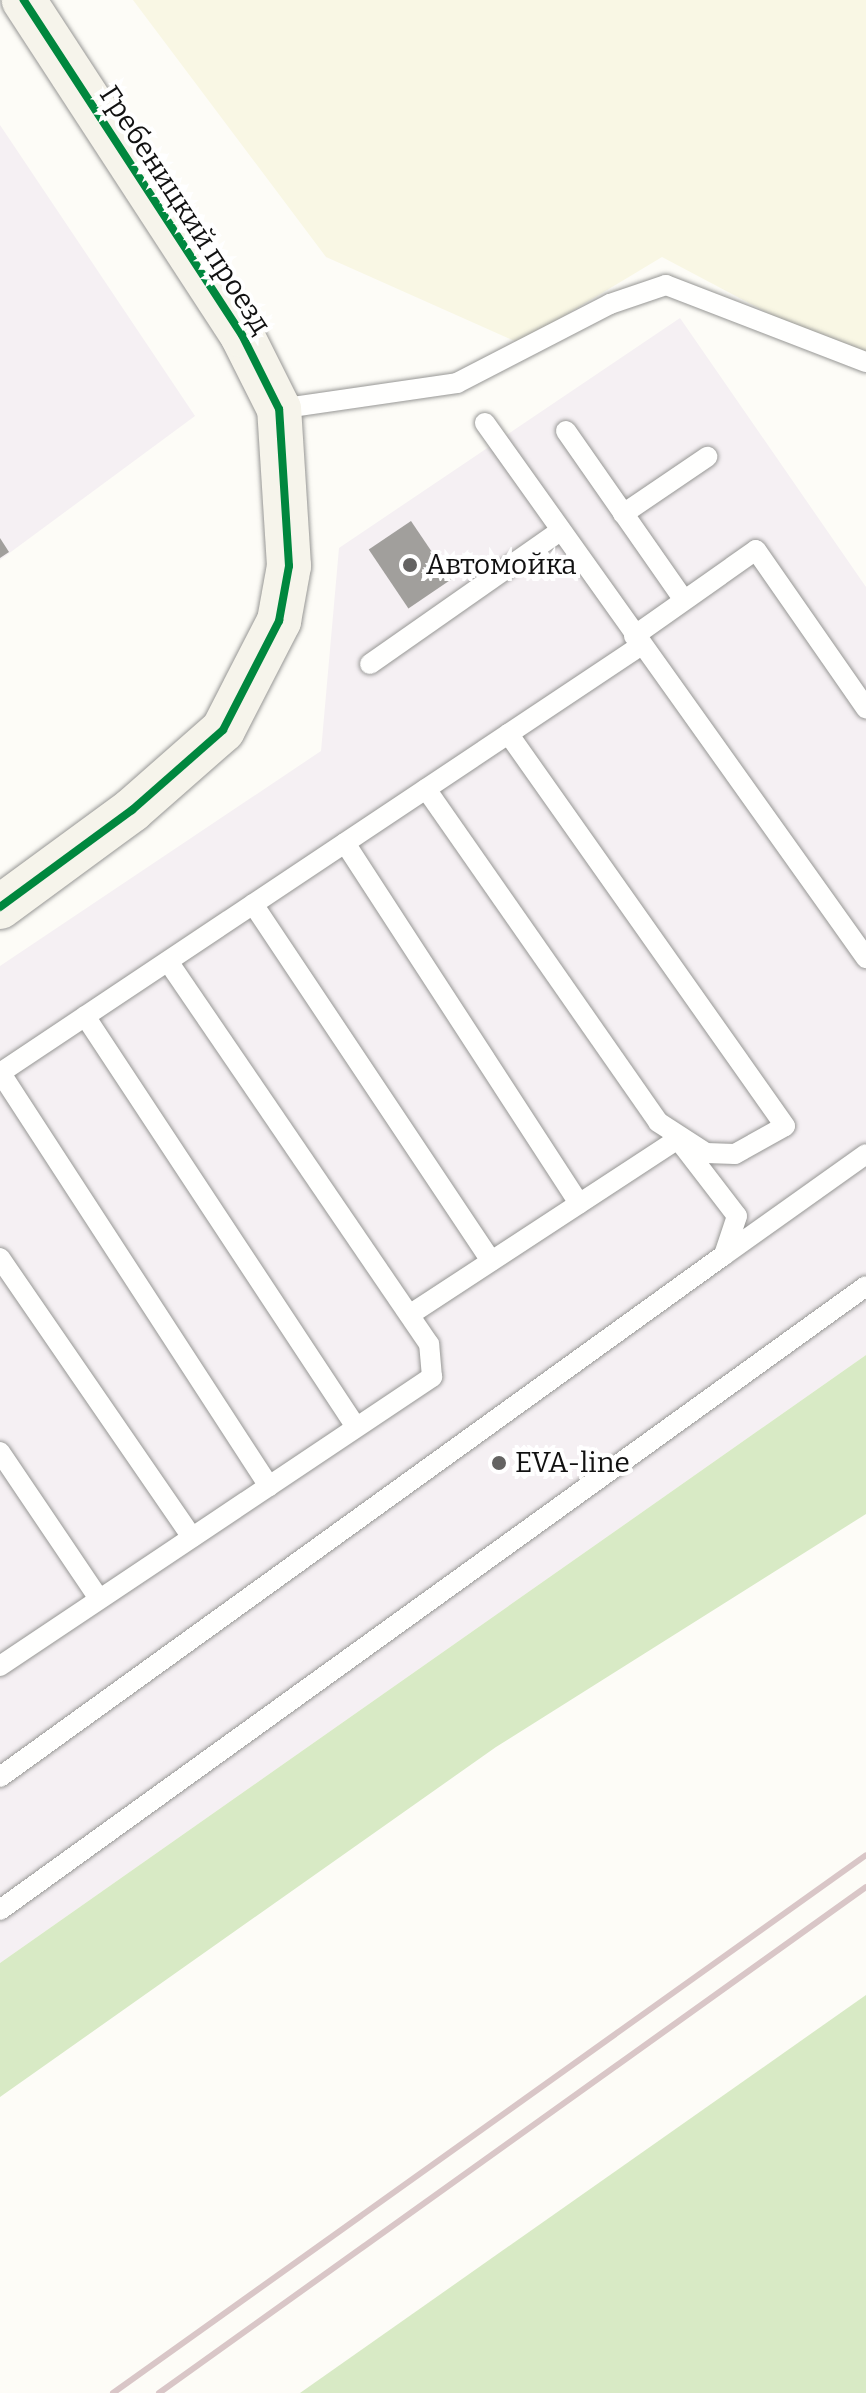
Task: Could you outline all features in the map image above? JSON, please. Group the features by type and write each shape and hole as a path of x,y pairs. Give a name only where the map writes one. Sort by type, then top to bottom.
{"street":[{"name":"Гребеницкий проезд","path":"0,907 132,810 223,730 279,621 289,566 279,409 242,335 24,0"}],"lane":[{"path":"279,409 457,383 610,304 666,285 866,362"},
{"path":"485,423 637,641 866,958"},
{"path":"566,431 684,600"},
{"path":"623,514 707,457"},
{"path":"370,664 560,531"},
{"path":"269,1486 0,1072 508,734 637,641 684,600 756,550 866,708"},
{"path":"508,734 785,1126 735,1154 706,1153 678,1139"},
{"path":"426,789 658,1122 678,1139 737,1216 724,1255"},
{"path":"345,843 579,1204"},
{"path":"253,904 491,1261"},
{"path":"3,1657 99,1599 432,1377 429,1344 168,961"},
{"path":"85,1016 356,1427"},
{"path":"409,1315 678,1139"},
{"path":"0,1777 866,1154"},
{"path":"0,1258 192,1537"},
{"path":"0,1910 866,1286"},
{"path":"0,1452 99,1599"}],"shaded area":[{"path":"133,0 866,0 866,365 662,257 519,343 326,257"},
{"path":"0,125 195,416 0,560"},
{"path":"680,318 866,587 866,1355 0,1963 0,966 321,751 339,548"}],"green space":[{"path":"866,1355 866,1514 496,1747 0,2097 0,1963"},
{"path":"866,1995 866,2393 300,2393"}],"building":[{"name":"Автомойка","path":"411,521 451,580 408,608 369,550"},
{"path":"0,538 9,552 0,558"}],"railway":[{"path":"113,2393 866,1855"},
{"path":"159,2393 866,1887"}],"cycle path":[{"path":"0,907 132,810 223,730 279,621 289,566 279,409 242,335 24,0"}],"place":[{"name":"Автомойка","path":"410,565"},
{"name":"EVA-line","path":"499,1463"}]}
